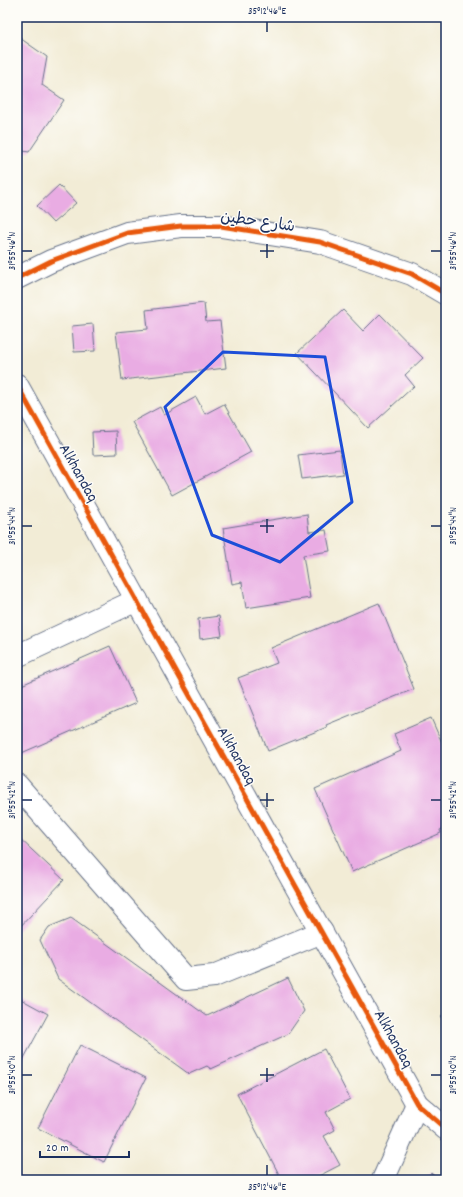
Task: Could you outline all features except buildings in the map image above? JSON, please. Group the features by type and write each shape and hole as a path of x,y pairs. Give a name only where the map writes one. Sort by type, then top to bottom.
{"street":[{"name":"شارع حطين","path":"17,278 51,260 127,233 181,226 221,226 320,242 412,274 446,294"},
{"name":"Alkhandaq","path":"17,385 417,1104 446,1129"},
{"path":"17,656 137,600"},
{"path":"17,785 186,979 214,976 322,932"},
{"path":"383,1180 417,1104"}],"highlighted area":[{"path":"223,352 325,357 352,502 280,562 212,535 165,407"}],"cycle path":[{"path":"17,278 51,261 127,233 181,226 221,226 320,242 412,274 446,294"},
{"path":"17,385 417,1104 446,1129"}]}
